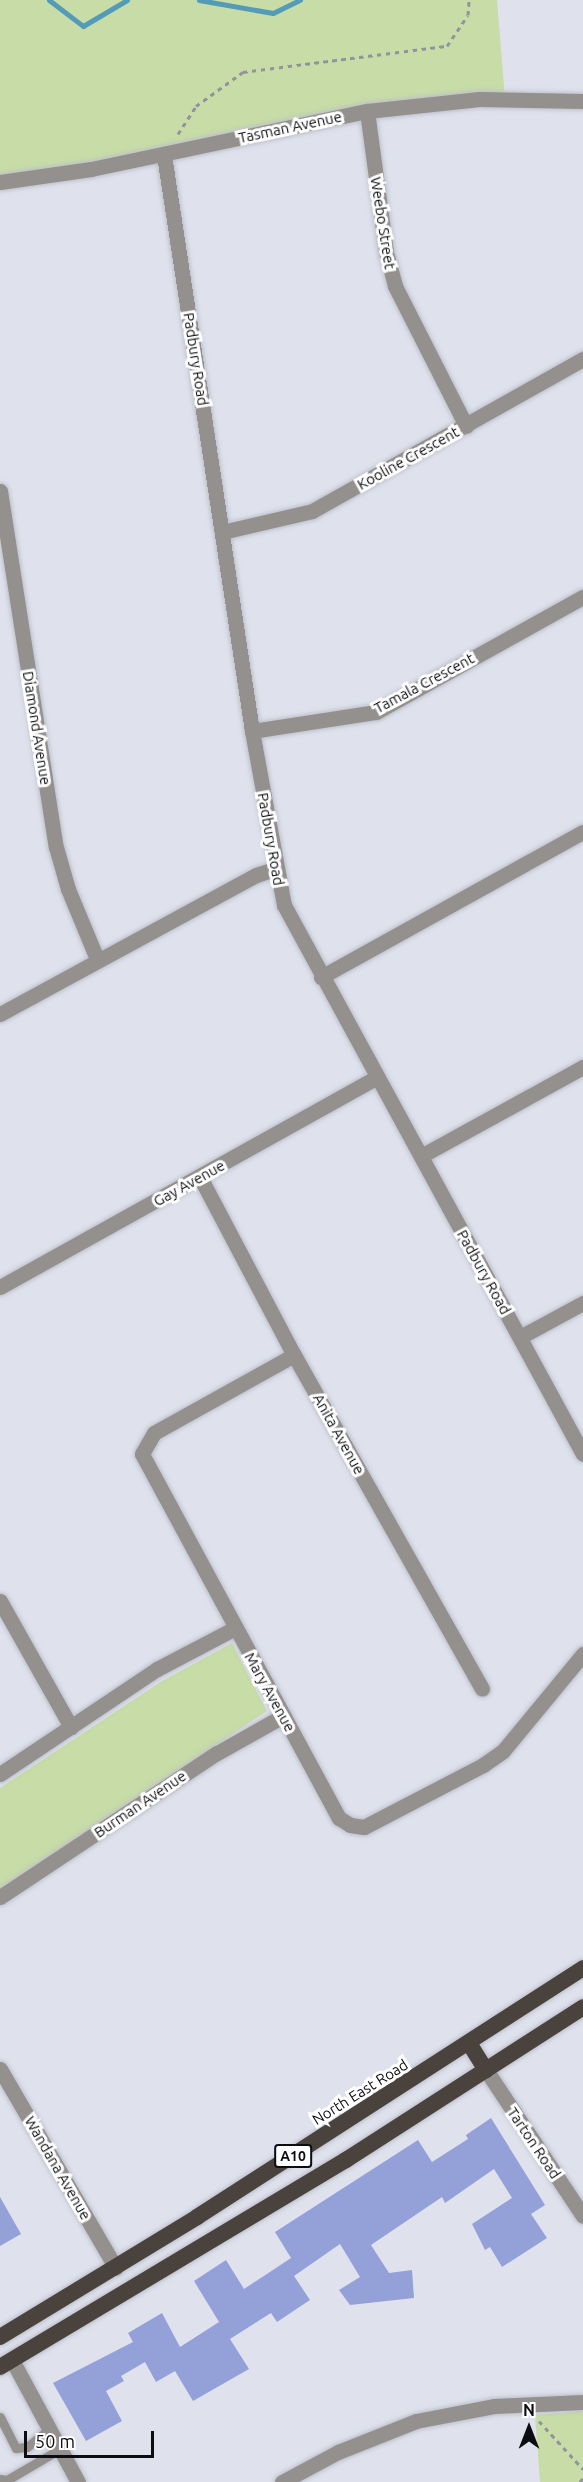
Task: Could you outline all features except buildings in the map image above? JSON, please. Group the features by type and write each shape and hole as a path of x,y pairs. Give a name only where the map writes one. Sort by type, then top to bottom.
{"highway":[{"name":"North East Road","path":"0,2337 116,2268 583,1968"},
{"name":"A10","path":"6,2364 131,2291 583,2007"},
{"path":"469,2043 486,2070"},
{"path":"116,2268 131,2291"}],"street":[{"name":"Tasman Avenue","path":"0,182 164,155 367,111 479,99 583,101"},
{"name":"Weebo Street","path":"367,111 386,252 395,286 466,426"},
{"name":"Padbury Road","path":"164,155 274,869 284,905 321,977 583,1454"},
{"name":"Kooline Crescent","path":"222,532 312,511 583,359"},
{"name":"Diamond Avenue","path":"0,491 56,847 68,890 97,959"},
{"name":"Tamala Crescent","path":"252,731 376,712 583,597"},
{"path":"321,977 583,832"},
{"path":"0,1014 97,959 256,875 274,869"},
{"path":"421,1156 583,1067"},
{"name":"Gay Avenue","path":"0,1287 200,1178 377,1077"},
{"name":"Anita Avenue","path":"200,1178 294,1355 482,1689"},
{"path":"519,1337 583,1303"},
{"name":"Mary Avenue","path":"294,1355 154,1434 142,1454 339,1818 350,1825 364,1827 503,1751 583,1654"},
{"path":"0,1601 71,1727"},
{"path":"0,1774 157,1669 235,1628"},
{"name":"Burman Avenue","path":"0,1897 217,1753 284,1716"},
{"name":"Wandana Avenue","path":"0,2069 116,2268"},
{"name":"Tarton Road","path":"486,2070 583,2216"},
{"path":"6,2364 49,2429 78,2482"},
{"path":"282,2482 338,2452 416,2421 494,2406 583,2402"}],"lane":[{"path":"0,2417 16,2448 27,2446 49,2429"},
{"path":"0,2479 7,2480 60,2449"}],"path":[{"path":"164,155 196,106 243,72 447,46 468,15 469,0"},
{"path":"539,2421 583,2469"},
{"path":"580,2482 583,2478"}],"green space":[{"path":"0,0 497,0 505,99 367,111 0,180"},
{"path":"232,1643 267,1711 0,1888 0,1788 162,1681"},
{"path":"583,2411 583,2482 540,2482 535,2415"}],"waterway":[{"path":"49,0 83,26 127,0"},
{"path":"199,0 273,13 300,0"}]}
